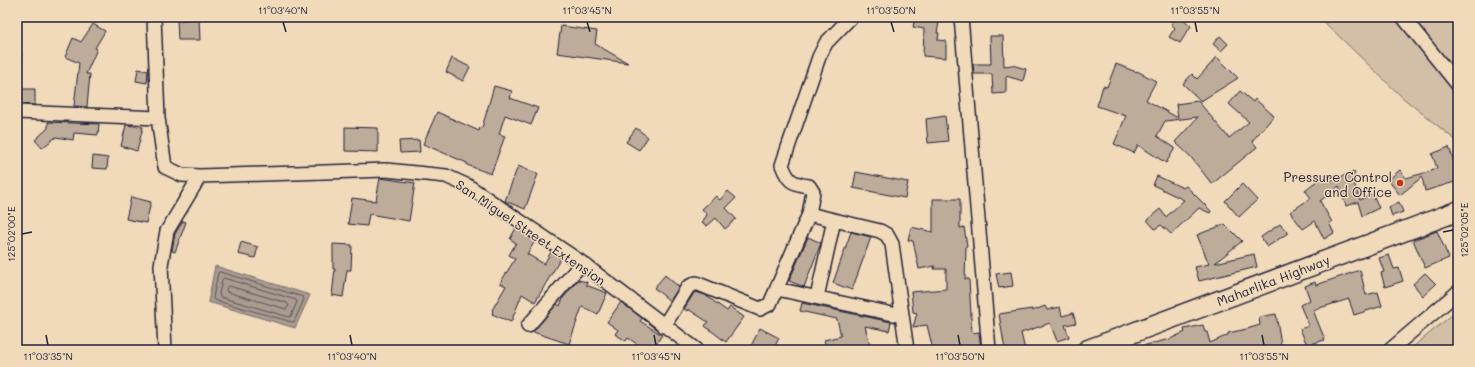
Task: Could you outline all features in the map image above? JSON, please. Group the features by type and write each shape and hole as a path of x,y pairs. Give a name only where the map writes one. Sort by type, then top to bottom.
{"highway":[{"name":"Maharlika Highway","path":"1090,350 1458,211"}],"street":[{"path":"17,112 158,118 154,17"},
{"path":"664,326 688,287 696,283 760,309 770,304 809,214 813,192 809,186 798,185 787,178 782,165 819,57 826,44 851,17"},
{"path":"961,17 989,350"},
{"path":"1403,17 1458,85"},
{"name":"San Miguel Street Extension","path":"158,118 165,167 182,175 200,176 386,170 446,176 468,186 582,263 697,350"},
{"path":"165,350 161,265 167,231 200,176"},
{"path":"809,214 880,231 887,235 892,244 907,350"},
{"path":"817,297 834,220"},
{"path":"528,326 582,263"},
{"path":"777,289 902,316"},
{"path":"1390,350 1458,292"}],"shaded area":[{"path":"1319,17 1458,17 1458,142 1403,98"},
{"path":"17,51 24,54 17,100"},
{"path":"1458,310 1458,350 1409,350"}],"water":[{"path":"215,266 310,295 295,328 208,302"}],"building":[{"path":"915,17 940,17 937,33 939,33 938,40 946,41 946,58 923,56 924,29 913,27"},
{"path":"1177,17 1181,17 1191,26 1180,43 1169,37 1175,28 1171,24"},
{"path":"199,19 200,40 178,40 177,20"},
{"path":"93,24 105,31 95,48 97,49 86,74 90,74 87,107 74,106 79,63 65,57 73,38 81,42"},
{"path":"561,26 597,31 595,44 628,63 557,53"},
{"path":"990,36 1003,36 1004,66 1012,65 1026,69 1023,81 1006,76 1006,93 993,94 992,74 974,74 973,64 991,64"},
{"path":"1220,36 1228,44 1221,51 1213,44"},
{"path":"1217,57 1238,78 1201,101 1183,84 1192,74 1197,79"},
{"path":"452,58 470,67 463,81 446,72"},
{"path":"1116,64 1136,72 1137,71 1156,81 1146,100 1178,118 1176,104 1198,101 1229,138 1249,122 1229,104 1240,91 1253,102 1255,99 1274,116 1252,141 1257,147 1212,184 1190,156 1175,142 1198,117 1165,121 1157,136 1175,148 1166,163 1138,145 1134,153 1114,144 1126,116 1097,106 1103,86 1107,87"},
{"path":"138,69 148,71 147,83 136,81"},
{"path":"494,86 512,91 510,98 538,108 531,125 505,115 499,134 505,136 491,174 467,165 467,163 423,144 437,112 479,131 480,127 482,128"},
{"path":"21,89 35,89 35,105 21,104"},
{"path":"945,116 948,141 928,143 926,119"},
{"path":"48,122 99,124 98,135 74,133 73,140 56,137 42,148 35,140 48,128"},
{"path":"126,125 143,127 137,151 121,146"},
{"path":"345,127 378,128 378,152 345,151"},
{"path":"636,128 648,137 639,150 626,142"},
{"path":"419,140 420,152 400,153 399,141"},
{"path":"1449,147 1458,173 1458,181 1425,191 1422,177 1400,195 1388,180 1400,170 1406,178 1432,171 1431,170 1437,168 1432,154"},
{"path":"93,156 108,158 107,169 92,168"},
{"path":"518,166 538,174 525,209 505,201"},
{"path":"856,172 908,182 905,198 853,188"},
{"path":"1354,172 1355,174 1352,177 1360,200 1372,194 1379,208 1362,216 1358,202 1346,206 1339,186 1320,201 1332,222 1329,223 1334,233 1324,239 1315,221 1303,229 1290,212 1311,198 1305,190 1322,177 1326,182"},
{"path":"1157,176 1183,188 1186,186 1211,211 1210,213 1199,208 1171,234 1161,225 1155,229 1147,220 1160,209 1166,217 1184,200 1153,185"},
{"path":"380,178 415,183 409,221 369,214 367,226 348,224 352,198 376,201"},
{"path":"1242,184 1257,200 1239,217 1225,201"},
{"path":"728,191 736,198 726,208 736,219 725,229 716,218 707,226 702,222 707,215 702,209 716,196 720,200"},
{"path":"131,197 151,202 146,223 126,219"},
{"path":"933,199 960,199 960,228 964,227 967,246 965,279 969,279 972,333 979,332 981,350 933,350 927,325 913,327 917,313 913,312 911,292 946,289 946,269 934,269 935,266 919,269 913,241 908,240 911,227 933,232"},
{"path":"1399,202 1403,212 1392,216 1389,207"},
{"path":"183,221 186,222 175,252 172,251 175,234"},
{"path":"1225,224 1242,241 1215,263 1254,254 1257,267 1199,281 1195,267 1209,264 1197,235"},
{"path":"1280,224 1288,233 1267,247 1261,237"},
{"path":"516,228 535,241 527,254 544,264 551,252 561,258 535,302 522,294 511,322 492,314 492,310 506,286 500,283 515,259 509,255 516,243 510,239"},
{"path":"1437,231 1449,258 1425,268 1413,240"},
{"path":"851,232 871,237 852,290 833,283"},
{"path":"808,237 821,243 804,287 789,281"},
{"path":"241,242 258,247 255,258 238,254"},
{"path":"333,244 352,245 351,270 347,270 343,297 332,295 335,269 333,269"},
{"path":"1389,255 1394,269 1399,268 1403,281 1385,287 1381,273 1384,272 1379,258"},
{"path":"1360,270 1366,295 1378,292 1382,306 1354,315 1349,299 1313,310 1325,340 1307,345 1300,329 1309,326 1300,305 1310,300 1305,286 1315,282 1316,285"},
{"path":"1011,272 1013,286 999,288 996,274"},
{"path":"1425,273 1436,284 1423,296 1413,284"},
{"path":"665,275 679,287 670,301 654,288"},
{"path":"578,280 587,282 586,285 607,293 598,314 582,307 569,344 533,332 557,304 560,306 563,298"},
{"path":"696,292 705,295 727,311 730,307 744,317 726,342 705,326 708,322 688,309 687,311 684,309"},
{"path":"621,302 642,318 640,321 662,335 652,350 646,350 628,338 626,341 615,334 618,330 607,322"},
{"path":"802,303 891,322 889,331 865,326 870,345 850,350 827,350 824,340 841,336 837,319 800,311"},
{"path":"1045,306 1047,310 1060,307 1062,316 1073,313 1076,323 1065,325 1069,337 1057,341 1050,323 1021,333 1025,350 1005,350 999,314 1032,309 1032,311"},
{"path":"1276,314 1282,350 1142,350 1142,346 1170,339 1185,332 1184,329 1203,325 1210,343 1228,335 1228,333 1260,325 1259,317"},
{"path":"760,328 779,338 773,350 749,350"}],"place":[{"name":"Pressure Control and Office","path":"1400,183"}]}
